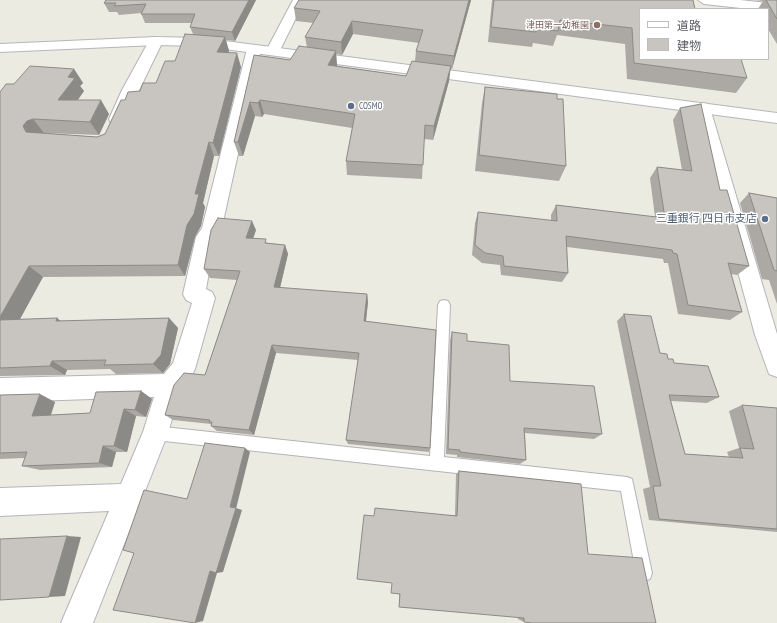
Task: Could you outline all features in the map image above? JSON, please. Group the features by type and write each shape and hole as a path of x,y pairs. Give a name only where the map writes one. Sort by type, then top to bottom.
{"street":[{"path":"273,51 299,0"},
{"path":"704,0 725,1 777,8"},
{"path":"0,48 156,41 202,42 777,118"},
{"path":"112,130 130,90 156,41"},
{"path":"77,623 155,434 170,385 183,369 204,298 194,294 206,237 211,231 254,49"},
{"path":"702,108 766,335 777,366"},
{"path":"0,390 170,385"},
{"path":"0,502 129,497"}],"lane":[{"path":"437,464 444,305"},
{"path":"155,434 627,484 646,584"}],"building":[{"path":"106,0 249,0 232,32 190,27 195,14 141,14 146,4 114,6 116,3 104,3"},
{"path":"299,0 469,0 454,56 416,51 423,30 352,21 341,42 305,37 320,11 294,8"},
{"path":"494,0 693,0 695,8 639,8 639,60 741,60 747,78 634,63 632,28 560,20 558,31 536,28 536,32 491,27"},
{"path":"766,0 777,0 777,19"},
{"path":"185,34 225,37 217,52 237,53 213,143 209,142 195,194 199,194 194,214 187,225 178,265 29,266 0,317 0,92 6,84 14,84 30,66 74,69 68,77 75,78 58,100 101,100 90,122 33,119 27,121 23,126 26,132 97,137 105,134 121,100 125,100 128,92 140,91 143,83 156,83 165,61 175,61"},
{"path":"299,46 336,51 328,65 406,76 412,61 451,66 434,126 425,125 423,165 346,161 355,114 260,100 258,103 250,102 238,142 234,142 254,55 290,60"},
{"path":"485,87 557,94 557,99 563,99 566,166 479,155"},
{"path":"701,104 720,190 727,190 749,266 728,263 742,312 688,305 677,254 673,253 672,250 566,236 568,273 504,266 503,256 485,253 475,245 478,212 557,221 556,205 665,218 657,167 692,171 680,108"},
{"path":"749,193 777,198 777,271 774,270"},
{"path":"218,218 252,221 246,238 266,239 265,243 285,245 274,287 367,294 364,321 436,330 430,448 346,440 359,353 272,345 249,430 211,426 212,422 209,422 210,420 165,415 174,385 184,373 205,375 240,271 204,269 211,230"},
{"path":"624,314 651,316 660,353 667,354 668,359 673,359 674,363 708,366 719,397 669,395 685,454 743,458 740,448 754,449 742,405 777,408 777,529 659,519 653,486 661,486"},
{"path":"57,318 56,321 169,318 161,355 153,364 104,365 106,360 52,361 50,366 0,368 0,320"},
{"path":"452,332 467,334 467,341 509,345 510,381 594,386 602,434 524,428 526,460 460,452 460,450 448,449"},
{"path":"141,391 135,410 124,409 114,446 103,446 99,463 22,466 27,452 0,453 0,395 40,394 32,416 90,413 96,392"},
{"path":"205,443 245,448 230,507 236,508 216,573 210,571 195,623 113,610 134,553 123,550 144,490 187,499"},
{"path":"459,471 581,484 588,554 642,558 656,623 533,623 524,622 524,618 399,607 400,594 391,593 392,583 357,579 364,515 374,516 375,508 457,516"},
{"path":"67,536 49,597 0,600 0,539"}],"place":[{"name":"津田第一幼稚園","path":"597,25"},
{"name":"COSMO","path":"351,106"},
{"name":"三重銀行 四日市支店","path":"765,219"}]}
